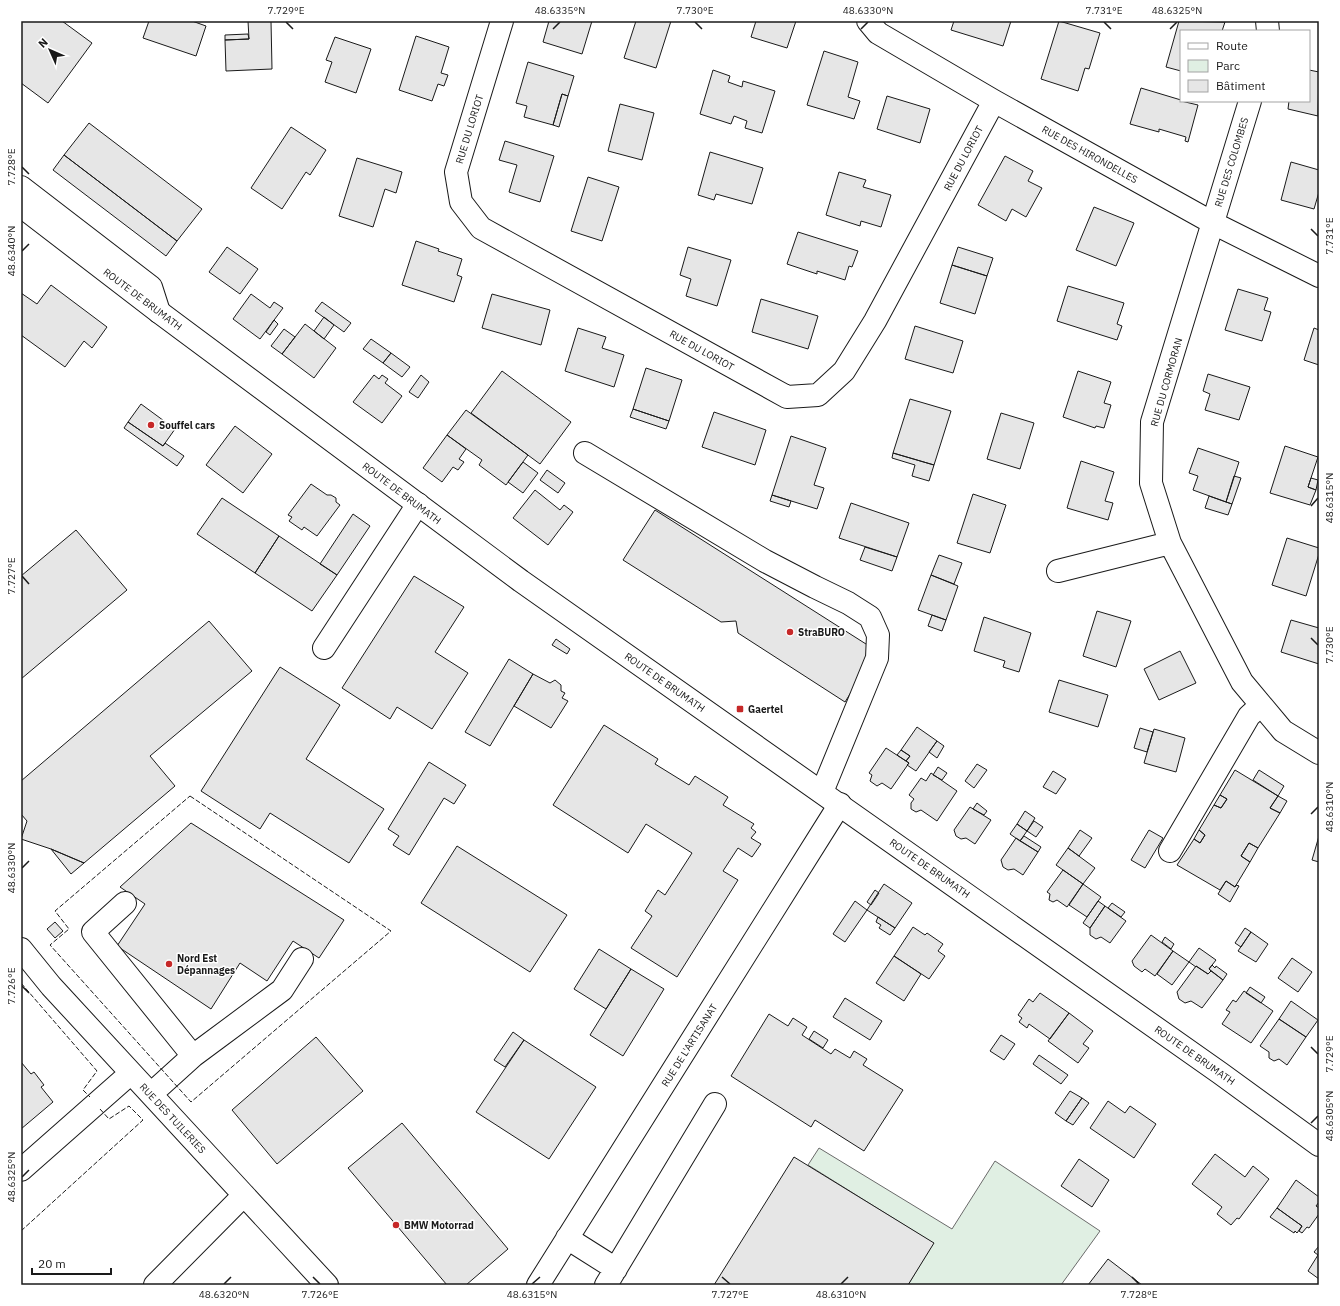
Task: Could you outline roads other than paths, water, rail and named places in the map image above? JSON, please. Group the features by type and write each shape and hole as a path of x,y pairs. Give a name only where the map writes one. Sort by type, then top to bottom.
{"street":[{"name":"RUE DU LORIOT","path":"502,21 456,172 460,202 481,228 787,397 818,395 844,371 875,321 994,101"},
{"name":"RUE DES HIRONDELLES","path":"868,21 878,33 994,101 1213,223 1319,276"},
{"name":"RUE DES COLOMBES","path":"1213,223 1250,102"},
{"path":"21,187 151,287 159,312"},
{"name":"ROUTE DE BRUMATH","path":"21,206 159,312 521,581 840,804 1220,1073 1319,1145"},
{"name":"RUE DU CORMORAN","path":"1213,223 1152,422 1151,484 1170,543 1242,682 1283,731 1319,753"},
{"path":"585,453 765,561 848,603 870,617 878,635 877,658 822,792"},
{"path":"324,648 418,504"},
{"path":"1058,571 1170,543"},
{"path":"1170,851 1249,716 1261,705"},
{"name":"RUE DE L'ARTISANAT","path":"538,1285 840,804"},
{"path":"125,903 93,932 193,1056"},
{"name":"RUE DES TUILERIES","path":"21,949 51,986 328,1285"},
{"path":"151,1094 193,1056 282,990 302,959"},
{"path":"21,1170 131,1073"},
{"path":"567,1238 611,1277 715,1104"},
{"path":"155,1285 244,1195"}],"place":[{"name":"Souffel cars","path":"151,425"},
{"name":"StraBURO","path":"790,632"},
{"name":"Gaertel","path":"740,709"},
{"name":"Nord Est Dépannages","path":"169,964"},
{"name":"BMW Motorrad","path":"396,1225"}]}
